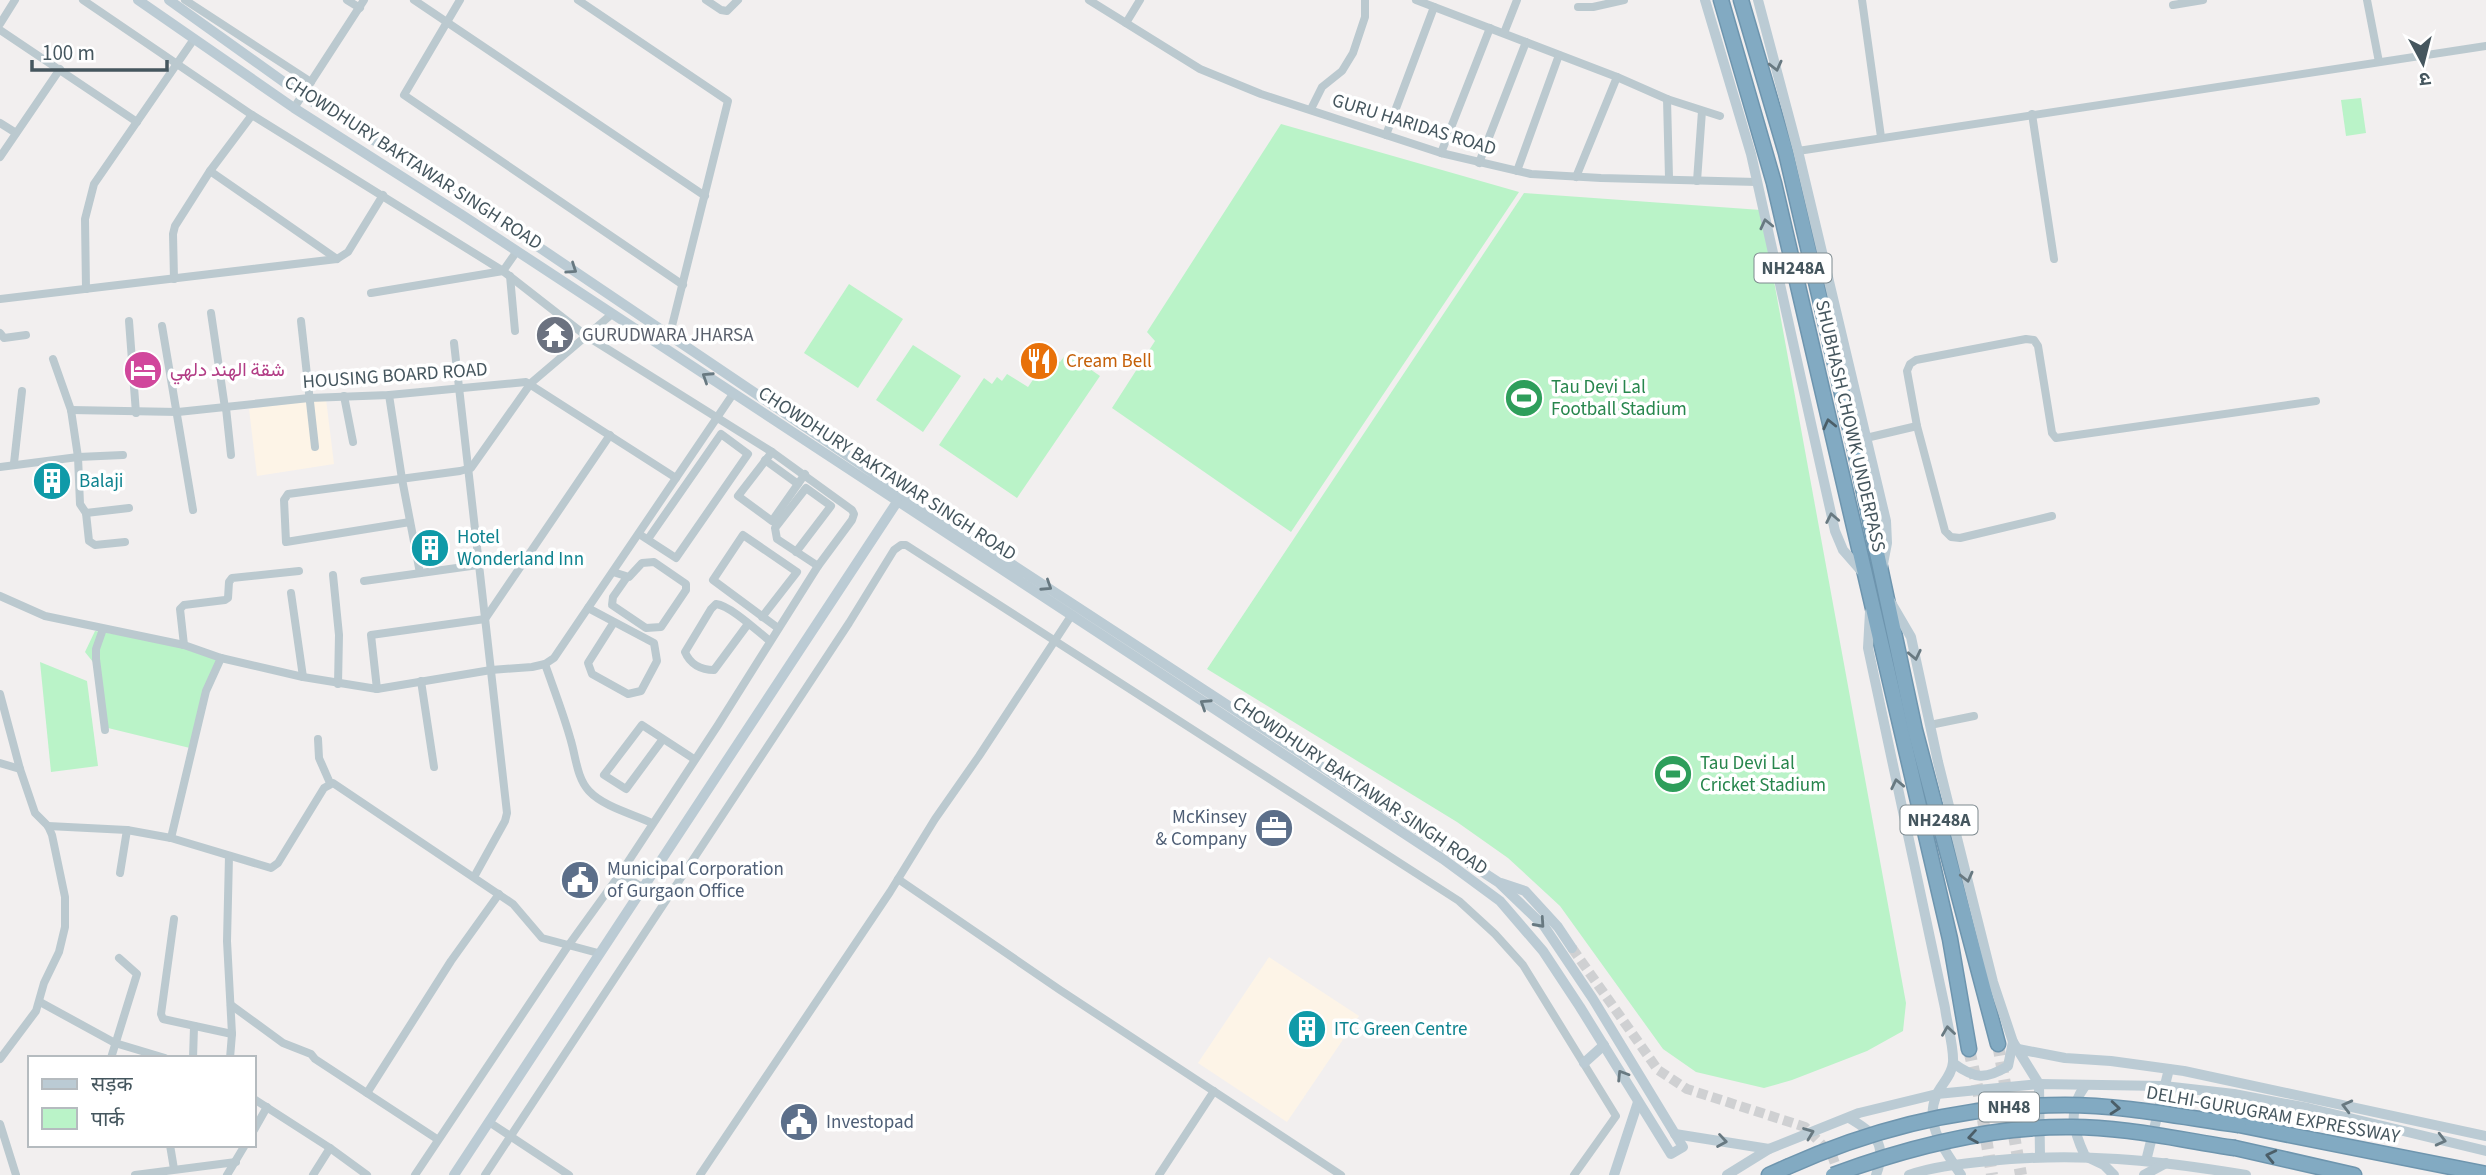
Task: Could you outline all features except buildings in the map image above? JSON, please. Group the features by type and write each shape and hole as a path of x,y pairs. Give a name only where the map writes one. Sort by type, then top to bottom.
{"highway":[{"name":"SHUBHASH CHOWK UNDERPASS","path":"1721,0 1774,183 1835,454 1866,576"},
{"name":"SHUBHASH CHOWK UNDERPASS","path":"1741,0 1786,153 1881,571"},
{"name":"NH248A","path":"1881,571 1915,730 1998,1044"},
{"name":"NH248A","path":"1866,576 1950,939 1969,1049"},
{"name":"DELHI-GURUGRAM EXPRESSWAY","path":"1769,1175 1822,1151 1888,1130 2009,1107 2066,1105 2118,1108 2239,1125 2486,1174"},
{"name":"DELHI-GURUGRAM EXPRESSWAY","path":"1833,1175 1949,1141 2011,1131 2067,1126 2116,1130 2235,1148 2354,1175"}],"main road":[{"name":"CHOWDHURY BAKTAWAR SINGH ROAD","path":"138,0 294,108 517,251 1427,848 1500,901 1543,951 1671,1154 1683,1147 1544,926 1498,882 915,500 472,202 302,95 169,0"},
{"path":"1705,0 1751,154 1835,531 1843,550 1866,576"},
{"path":"1758,0 1798,151 1887,532 1881,571"},
{"path":"454,1175 897,502"},
{"path":"1886,594 1911,637 1993,982 2015,1046 2039,1084 2039,1156"},
{"path":"1871,599 1868,648 1945,1008 1953,1063 1947,1080 1937,1094 1933,1109 1934,1130 1944,1152 1961,1175"},
{"path":"1498,882 1525,891 1559,928 1572,948"},
{"path":"1584,1063 1604,1045"},
{"path":"1953,1063 1968,1074 1992,1076 2008,1066 2015,1046"},
{"path":"2015,1046 2065,1058 2169,1069 2486,1136"},
{"path":"2146,1160 2169,1069"},
{"path":"1727,1175 1769,1149 1849,1118 1937,1094 2039,1084 2164,1086 2234,1094 2308,1108 2486,1151"},
{"path":"2085,1086 2076,1099 2074,1130 2085,1156 2104,1165 2114,1175"},
{"path":"1614,1175 1638,1102"},
{"path":"1849,1118 1867,1128 1879,1143 1881,1162 1876,1175"},
{"path":"1675,1134 1769,1149"},
{"path":"1909,1175 1926,1169 2039,1156 2085,1156 2169,1162 2246,1175"},
{"path":"2144,1175 2169,1162"}],"street":[{"path":"0,24 15,0"},
{"path":"83,0 252,115 506,274 585,335 772,452 854,514 620,874 568,946 415,1175"},
{"path":"186,0 311,82"},
{"path":"294,108 362,4 347,0"},
{"path":"414,0 705,196"},
{"path":"460,0 404,96 683,285"},
{"path":"578,0 592,4 728,101 666,350"},
{"path":"706,0 727,11 737,0"},
{"name":"GURU HARIDAS ROAD","path":"1089,0 1200,69 1261,94 1441,153 1517,171 1576,177 1757,182"},
{"path":"1126,23 1140,0"},
{"path":"1311,109 1322,87 1342,71 1353,53 1365,17 1365,0"},
{"path":"1416,0 1617,77 1667,99 1720,116"},
{"path":"1504,33 1517,0"},
{"path":"1578,7 1593,7 1624,0"},
{"path":"1862,0 1881,137"},
{"path":"2173,5 2203,0"},
{"path":"2367,0 2379,62"},
{"path":"1386,135 1434,6"},
{"path":"1441,153 1490,28"},
{"path":"0,30 137,122"},
{"path":"86,289 85,219 90,198 102,171 194,39"},
{"path":"1479,163 1526,42"},
{"path":"1798,151 2486,46"},
{"path":"1517,171 1559,55"},
{"path":"0,157 60,69"},
{"path":"1576,177 1617,77"},
{"path":"1667,99 1669,178"},
{"path":"1697,181 1702,111"},
{"path":"2032,114 2054,259"},
{"path":"174,279 175,226 210,171 252,115"},
{"path":"0,123 16,133"},
{"path":"210,171 337,258"},
{"path":"0,299 337,258 348,253 383,195"},
{"path":"514,331 506,274 517,251"},
{"path":"371,293 506,274"},
{"path":"211,313 231,455"},
{"path":"410,522 286,542 284,500 288,494 467,470 474,465 531,383 612,314"},
{"path":"129,321 136,413"},
{"path":"300,321 315,447"},
{"path":"162,326 194,510"},
{"path":"0,333 4,338 26,335"},
{"path":"2052,516 1960,538 1951,537 1945,531 1917,426 1908,371 1910,364 1916,360 2026,339 2034,340 2038,346 2052,433 2056,438 2316,401"},
{"path":"454,343 507,813 474,877"},
{"path":"53,359 71,411 78,457 80,504 86,513 88,538 91,544 98,545 125,542"},
{"name":"HOUSING BOARD ROAD","path":"71,411 178,412 309,398 389,395 520,381 531,383"},
{"path":"531,383 677,478"},
{"path":"14,463 22,391"},
{"path":"0,596 45,617 184,645 221,658 303,677 377,689 545,664 554,658 733,394"},
{"path":"389,395 420,573"},
{"path":"344,396 353,442"},
{"path":"1866,438 1917,426"},
{"path":"639,534 676,558 748,454 722,434 648,539"},
{"path":"377,689 370,635 485,620 610,435"},
{"path":"772,452 738,496 772,521 802,486"},
{"path":"0,467 14,463 123,455"},
{"path":"765,460 831,506 796,552"},
{"path":"808,477 775,528 777,539 818,566"},
{"path":"86,513 129,508"},
{"path":"762,617 797,572 743,535 713,580 762,617 778,628"},
{"path":"485,1175 897,547 906,545 1459,901 1495,934 1522,965 1616,1116 1574,1175"},
{"path":"613,572 631,576 642,562 648,561 654,562 686,584 686,590 661,627 646,628 612,605 613,597 627,577"},
{"path":"364,581 478,565"},
{"path":"184,645 180,609 184,605 225,600 228,598 229,582 232,578 299,571"},
{"path":"333,575 339,635 338,684"},
{"path":"291,593 303,677"},
{"path":"748,624 713,670 696,666 688,659 685,652 716,604 721,604 748,624 770,641"},
{"path":"588,608 654,643 657,661 641,691 628,694 592,674 588,663 614,622"},
{"path":"699,1175 1071,616"},
{"path":"103,629 96,649 96,659 105,730"},
{"path":"171,838 206,691 221,658"},
{"path":"545,664 585,785 591,793 652,823"},
{"path":"421,681 434,767"},
{"path":"0,694 35,813 48,827 65,897 66,914 59,952 44,983 36,1011 0,1059"},
{"path":"1930,725 1974,716"},
{"path":"663,738 626,789 604,775 642,724 663,738 694,759"},
{"path":"318,739 319,758 330,783"},
{"path":"0,763 20,769"},
{"path":"330,783 337,785 513,904 542,938 598,953"},
{"path":"48,827 127,830 171,838 271,868 275,866 324,788 330,783"},
{"path":"120,873 127,830"},
{"path":"229,856 227,941 232,1034 230,1056"},
{"path":"620,874 642,887"},
{"path":"898,879 1060,990 1341,1175"},
{"path":"367,1093 451,961 499,894"},
{"path":"174,919 161,1014 163,1019 232,1034"},
{"path":"112,1056 137,974 119,958"},
{"path":"40,1002 115,1043 157,1056"},
{"path":"231,1005 283,1043 312,1054 437,1139"},
{"path":"193,1056 194,1026"},
{"path":"1159,1175 1214,1091"},
{"path":"256,1100 367,1175"},
{"path":"256,1126 267,1107"},
{"path":"489,1122 569,1175"},
{"path":"0,1124 16,1175"},
{"path":"170,1147 174,1169"},
{"path":"227,1175 244,1147"},
{"path":"313,1175 330,1148"},
{"path":"135,1175 236,1162"}],"shaded area":[{"path":"326,399 334,464 257,476 249,409"},
{"path":"1269,957 1359,1016 1287,1122 1198,1063"}],"green space":[{"path":"2361,98 2366,133 2346,136 2341,100"},
{"path":"1281,124 1519,192 1291,532 1112,408 1155,341 1147,332"},
{"path":"1524,193 1761,210 1906,1003 1903,1031 1867,1051 1764,1088 1696,1072 1663,1049 1560,906 1508,858 1457,822 1207,669"},
{"path":"849,284 903,319 858,388 804,353"},
{"path":"913,345 961,376 923,432 876,400"},
{"path":"1067,353 1100,376 1017,498 939,445 984,378 992,384 997,377 1002,381 1007,374 1028,387 1050,355 1060,362"},
{"path":"95,631 184,645 221,658 208,682 194,749 108,728 97,667 85,652"},
{"path":"40,662 87,681 98,766 51,772"}],"tunnel":[{"path":"1572,948 1658,1070 1687,1089 1805,1127 1832,1155 1839,1175"},
{"path":"1998,1044 2021,1175"},
{"path":"1969,1049 1992,1175"}],"place":[{"name":"GURUDWARA JHARSA","path":"555,335"},
{"name":"Cream Bell","path":"1039,361"},
{"name":"شقة الهند دلهي","path":"143,370"},
{"name":"Tau Devi Lal Football Stadium","path":"1524,398"},
{"name":"Balaji","path":"52,481"},
{"name":"Hotel Wonderland Inn","path":"430,548"},
{"name":"Tau Devi Lal Cricket Stadium","path":"1673,774"},
{"name":"McKinsey & Company","path":"1274,828"},
{"name":"Municipal Corporation of Gurgaon Office","path":"580,880"},
{"name":"ITC Green Centre","path":"1307,1029"},
{"name":"Investopad","path":"799,1122"}]}
